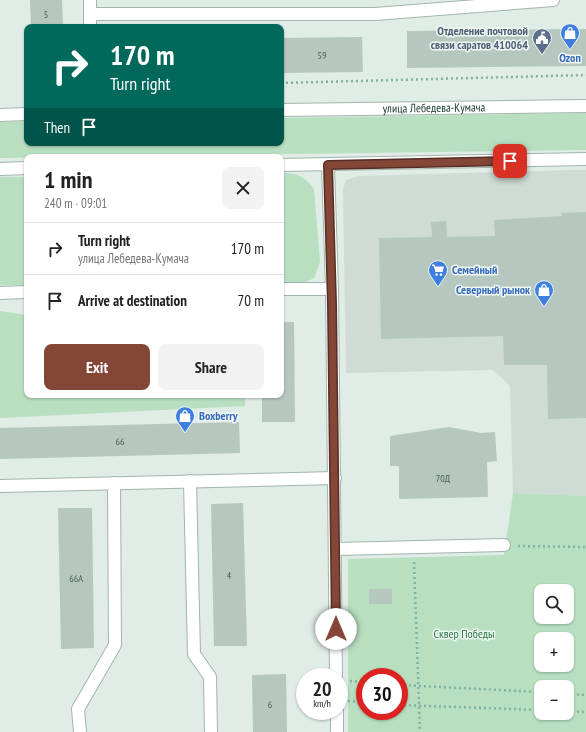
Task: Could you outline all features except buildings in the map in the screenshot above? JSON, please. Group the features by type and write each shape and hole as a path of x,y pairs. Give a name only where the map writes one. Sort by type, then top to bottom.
{"street":[{"path":"90,0 90,24"},
{"path":"91,14 375,14 553,0"},
{"name":"улица Лебедева-Кумача","path":"284,110 586,106"},
{"path":"0,114 24,114"},
{"path":"284,165 586,159"},
{"path":"328,165 332,288 336,549 341,668"},
{"path":"0,169 24,168"},
{"path":"284,289 332,288"},
{"path":"0,293 24,292"},
{"path":"0,486 335,478"},
{"path":"190,481 194,654 210,677 211,732"},
{"path":"80,732 78,708 115,645 114,483"},
{"path":"336,549 504,545"},
{"path":"337,732 338,720"}],"path":[{"path":"284,83 586,74"},
{"path":"504,545 586,547"},
{"path":"414,557 420,686 420,732"},
{"path":"408,685 534,692"},
{"path":"574,694 586,694"},
{"path":"408,706 534,710"},
{"path":"574,711 586,712"}],"shaded area":[{"path":"586,170 586,496 513,493 510,386 493,370 346,373 343,190 346,180 359,176"}],"green space":[{"path":"586,113 586,150 284,154 24,154 24,158 0,158 0,122 24,121 24,146 284,146 284,118"},
{"path":"284,173 296,174 304,178 314,189 320,262 314,278 306,282 284,282"},
{"path":"0,177 24,177 24,285 0,285"},
{"path":"0,311 24,315 24,398 245,398 245,406 0,418"},
{"name":"Сквер Победы","path":"513,493 586,496 586,732 348,732 348,559 504,555"}],"place":[{"name":"Ozon","path":"570,50"},
{"name":"Отделение почтовой связи саратов 410064","path":"542,55"},
{"name":"Семейный","path":"438,287"},
{"name":"Северный рынок","path":"544,307"},
{"name":"Boxberry","path":"185,433"}],"route":[{"path":"336,629 332,304 328,165 510,161"}]}
